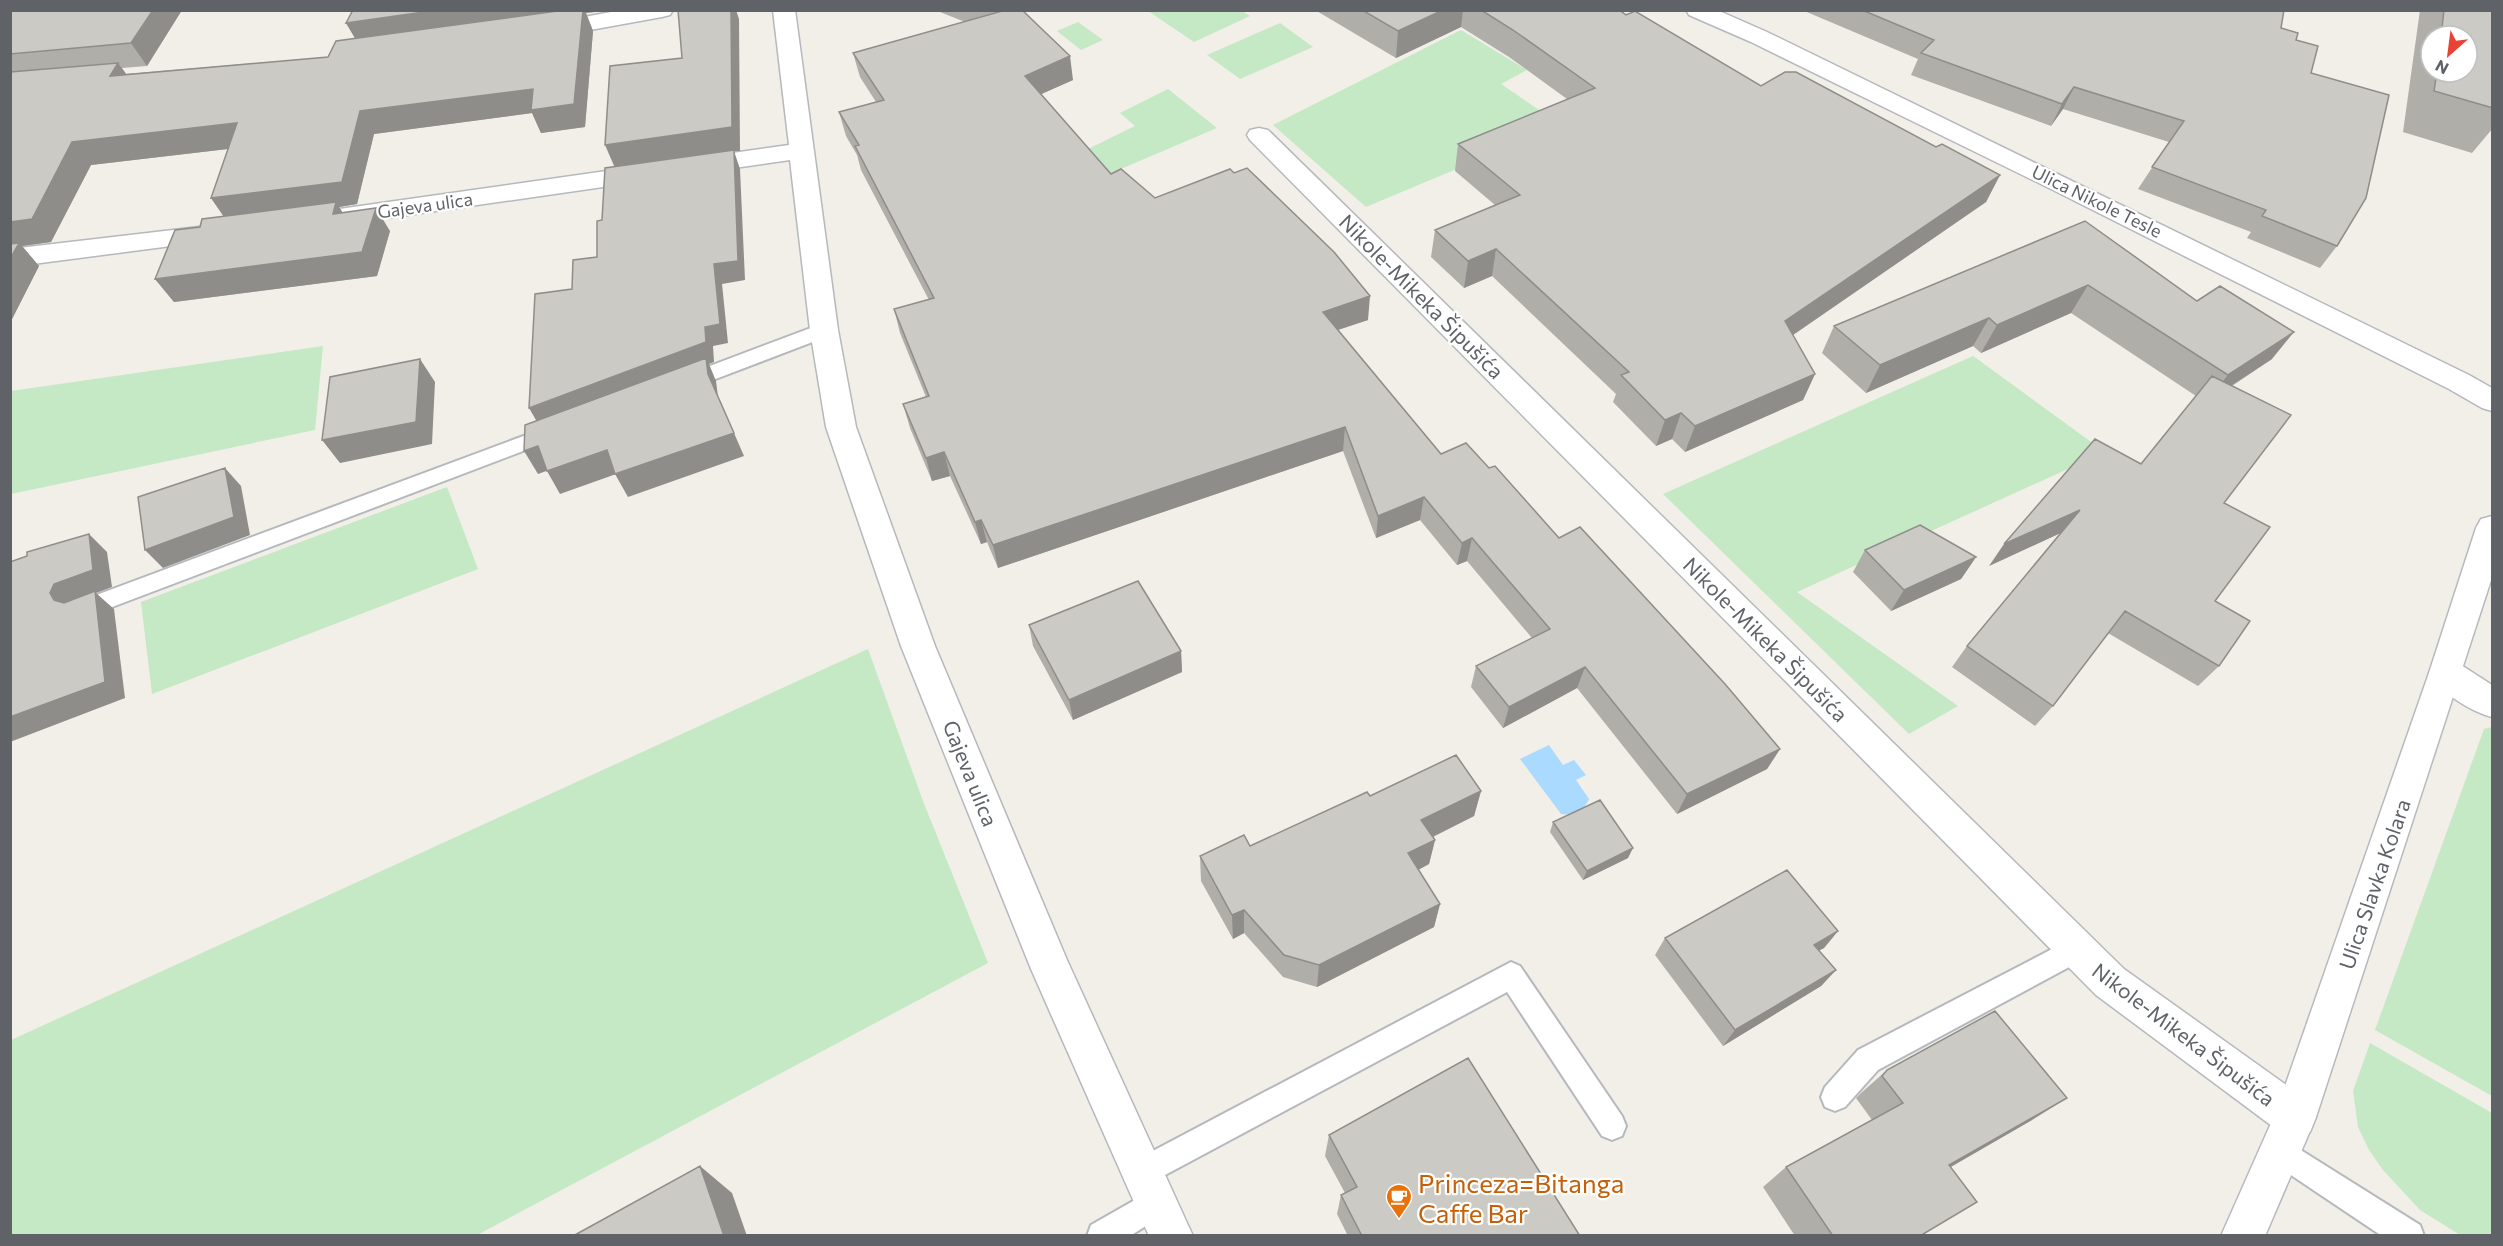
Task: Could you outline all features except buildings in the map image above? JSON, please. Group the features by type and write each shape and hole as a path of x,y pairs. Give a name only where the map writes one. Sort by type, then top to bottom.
{"street":[{"path":"529,34 662,10"},
{"name":"Gajeva ulica","path":"784,10 824,330 841,427 918,646 1051,969 1171,1236"},
{"name":"Ulica Nikole Tesle","path":"1697,10 1759,37 2077,191 2493,401"},
{"name":"Nikole-Mikeka Šipušića","path":"1259,135 2110,982 2295,1117"},
{"name":"Gajeva ulica","path":"305,222 803,151"},
{"path":"10,258 235,231"},
{"name":"Ulica Slavka Kolara","path":"2243,1236 2295,1117 2493,528"},
{"path":"2446,673 2493,703"}],"lane":[{"path":"666,390 824,330"},
{"path":"83,609 576,423"},
{"path":"1835,1096 1868,1060 2077,949"},
{"path":"1142,1172 1511,975 1612,1126"},
{"path":"2280,1151 2409,1236"},
{"path":"1102,1236 1156,1203"}],"green space":[{"path":"1148,11 1242,11 1250,16 1194,42"},
{"path":"1078,22 1103,40 1081,50 1057,31"},
{"path":"1280,23 1313,47 1240,79 1207,55"},
{"path":"1461,30 1527,70 1501,84 1561,125 1366,207 1273,125"},
{"path":"1168,89 1217,128 1109,174 1086,150 1135,126 1120,113"},
{"path":"323,346 315,430 11,494 11,391"},
{"path":"1973,356 2105,452 1797,592 1958,706 1909,734 1663,494"},
{"path":"447,487 478,569 152,694 141,602"},
{"path":"868,649 923,801 988,963 477,1235 11,1235 11,1040"},
{"path":"2492,727 2492,1096 2375,1030 2484,729"},
{"path":"2370,1043 2492,1113 2492,1235 2460,1235 2420,1210 2383,1170 2369,1150 2358,1127 2353,1091"}],"water":[{"path":"1549,745 1563,765 1574,760 1586,775 1576,780 1589,799 1578,812 1561,814 1520,759"}],"place":[{"name":"Princeza=Bitanga Caffe Bar","path":"1399,1220"}]}
